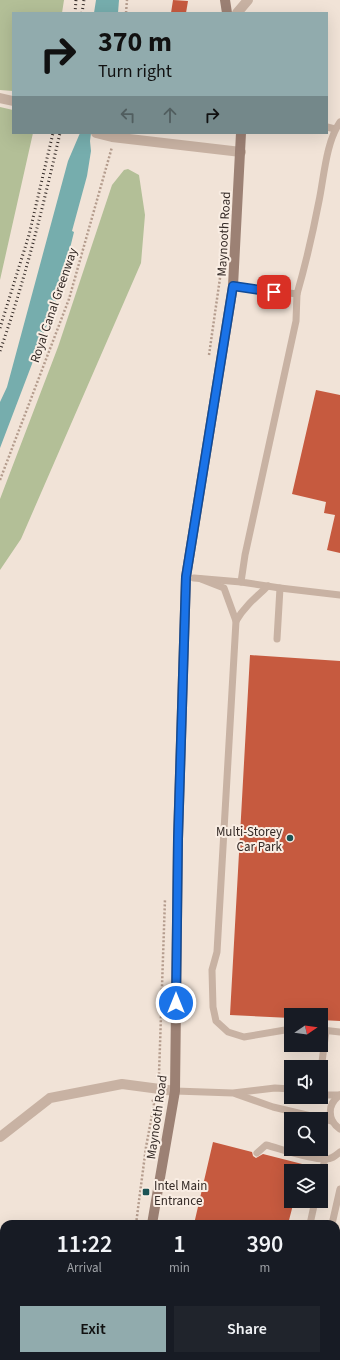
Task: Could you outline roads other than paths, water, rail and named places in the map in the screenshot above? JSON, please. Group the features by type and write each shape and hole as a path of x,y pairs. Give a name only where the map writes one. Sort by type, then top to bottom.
{"main road":[{"path":"225,0 227,12"},
{"name":"Maynooth Road","path":"153,1220 175,1091 178,839 186,577 233,286 241,134"}],"street":[{"path":"238,12 248,0"},
{"path":"0,98 12,101"},
{"path":"97,134 241,152"},
{"path":"0,1137 50,1098 122,1084 175,1091"}],"lane":[{"path":"242,582 245,554 296,321 297,294 316,216 326,164 335,129 340,122"},
{"path":"328,127 335,129"},
{"path":"233,286 297,294"},
{"path":"194,578 242,582 340,595"},
{"path":"201,579 224,588 236,621 217,952 212,970 213,1007 216,1021 228,1032 244,1037 284,1030"},
{"path":"236,621 255,596 268,586"},
{"path":"277,639 280,588"},
{"path":"328,1031 340,1032"},
{"path":"175,1091 233,1093 275,1088 284,1089"},
{"path":"233,1093 273,1107 336,1125"},
{"path":"340,1095 332,1103 330,1109 340,1137"},
{"path":"328,1096 340,1095"},
{"path":"257,1153 266,1145 293,1153 325,1159 333,1158 340,1152"},
{"path":"324,1164 325,1159"},
{"path":"333,1220 340,1189"},
{"path":"311,1220 313,1208"}],"water":[{"path":"96,0 119,0 118,12 94,12"},
{"path":"80,134 91,134 91,151 87,176 72,231 74,232 59,293 0,448 0,402 7,387 68,161"}],"railway":[{"path":"75,12 76,0"},
{"path":"82,12 84,0"},
{"path":"0,328 29,235 53,134"},
{"path":"0,351 18,297 33,243 60,134"}],"place":[{"name":"Multi-Storey Car Park","path":"290,838"},
{"name":"Intel Main Entrance","path":"146,1192"}]}
